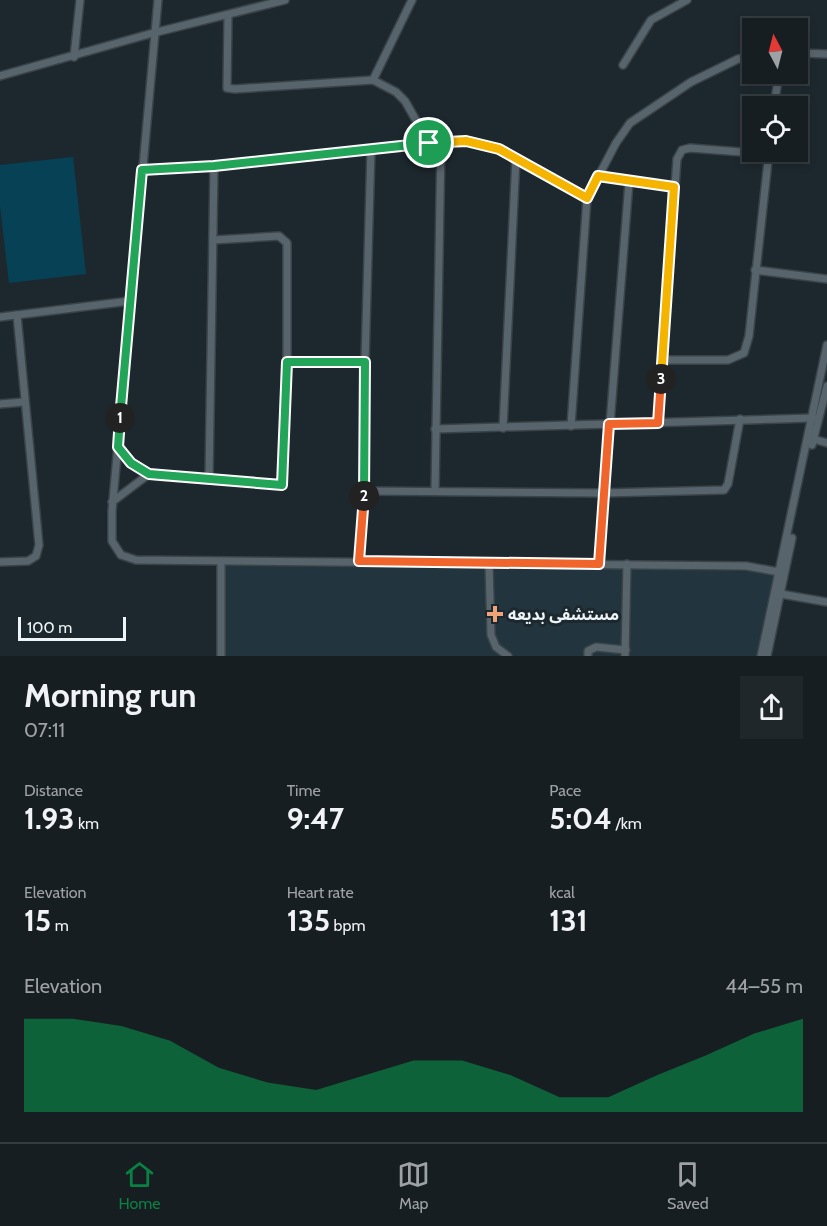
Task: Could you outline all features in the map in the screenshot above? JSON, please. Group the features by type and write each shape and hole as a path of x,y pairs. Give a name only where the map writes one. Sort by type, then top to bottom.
{"street":[{"path":"74,57 80,0"},
{"path":"158,0 153,33 112,502 112,541 117,552 125,558 221,561 746,566 781,574"},
{"path":"0,76 153,33 285,0"},
{"path":"373,80 412,0"},
{"path":"623,65 651,20 687,0"},
{"path":"228,16 227,87 235,89 373,80 396,92 405,101 429,143"},
{"path":"808,53 827,54"},
{"path":"571,426 587,198 630,123 691,82 728,63 742,59"},
{"path":"142,170 214,166 441,142 482,143 516,158 587,198"},
{"path":"435,491 441,142"},
{"path":"359,561 365,491 365,362 370,149"},
{"path":"658,423 677,159 686,149 742,152"},
{"path":"503,428 516,158"},
{"path":"662,360 728,360 744,352 749,336 767,162"},
{"path":"209,479 214,166"},
{"path":"598,176 674,187"},
{"path":"599,564 629,182"},
{"path":"118,447 131,463 149,474 282,485 287,362 286,239 279,236 213,240"},
{"path":"755,270 827,279"},
{"path":"0,317 130,301"},
{"path":"0,562 28,561 36,556 38,549 17,315"},
{"path":"767,656 781,594 781,574 827,345"},
{"path":"287,362 365,362"},
{"path":"761,656 827,387"},
{"path":"0,404 24,402"},
{"path":"435,429 813,418"},
{"path":"365,491 603,493 724,490 728,484 740,419"},
{"path":"813,440 827,443"},
{"path":"112,502 149,474"},
{"path":"220,656 221,561"},
{"path":"588,656 588,651 596,647 625,653 627,564"},
{"path":"489,565 491,635 496,647 508,656"},
{"path":"781,594 827,602"}],"shaded area":[{"path":"73,157 86,274 9,283 0,206 0,165"},
{"name":"مستشفى بديعه","path":"221,561 779,572 760,656 221,656"}],"place":[{"name":"مستشفى بديعه","path":"495,614"}],"route":[{"path":"466,141 482,143 499,149 587,198 598,176 674,187 658,423 609,424 599,564 489,565 359,561 365,491 365,362 287,362 282,485 156,476 136,467 118,447 142,170 214,166 429,143 466,141"}]}
